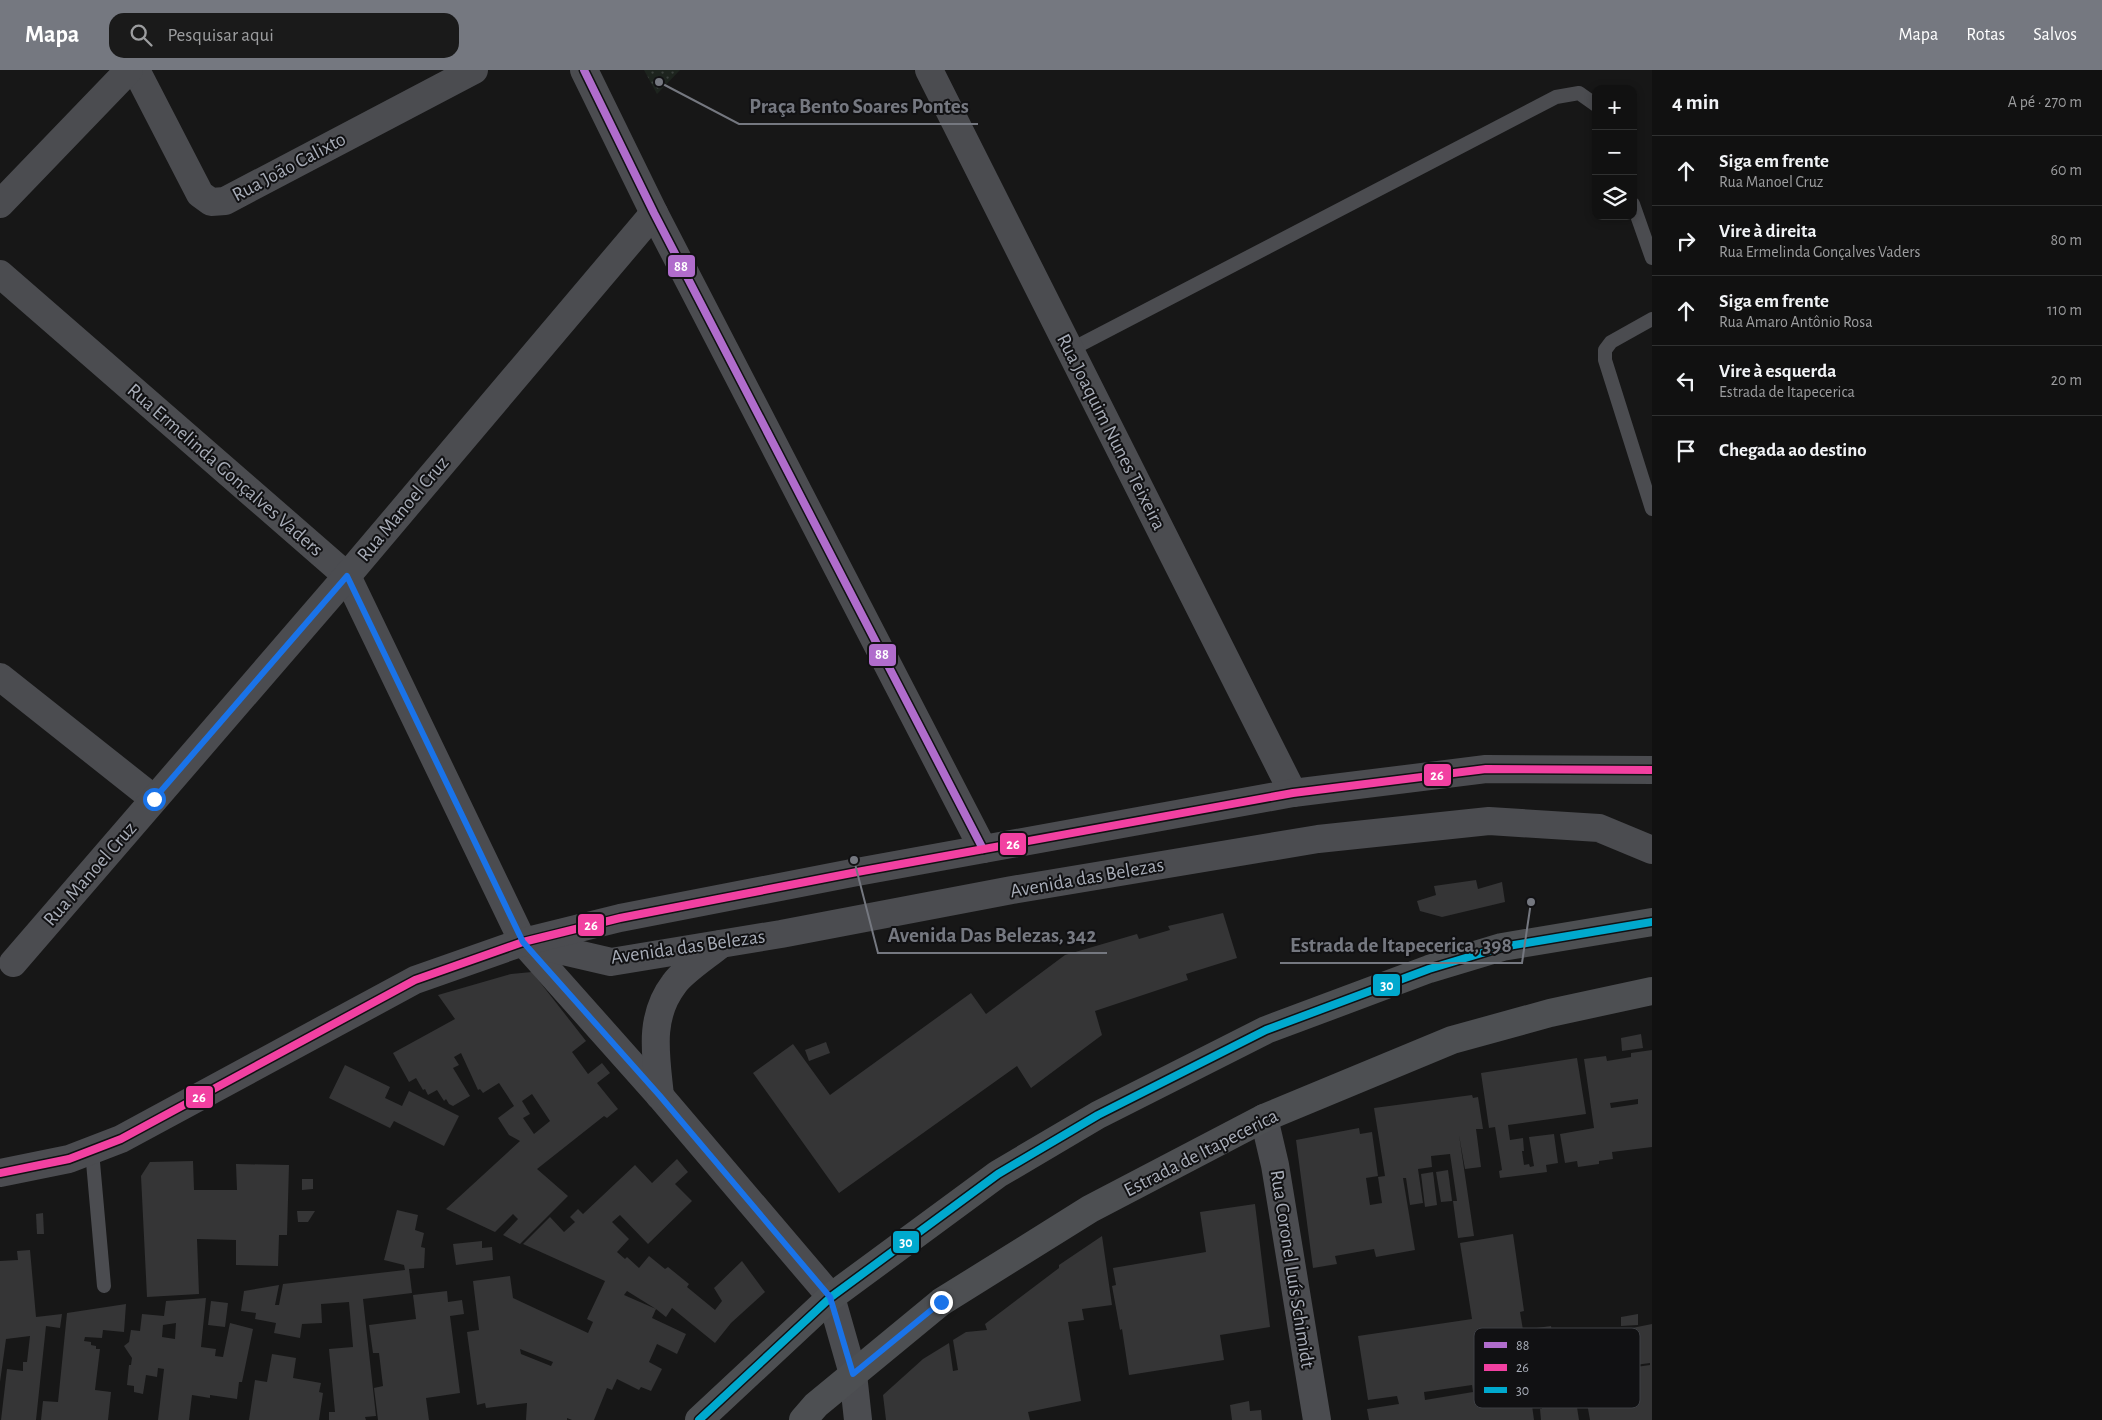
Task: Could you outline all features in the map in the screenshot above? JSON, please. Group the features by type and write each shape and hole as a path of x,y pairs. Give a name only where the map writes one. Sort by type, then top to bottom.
{"main road":[{"path":"699,1420 830,1297 998,1174 1098,1115 1266,1030 1429,969 1502,947 1652,922"},
{"name":"Estrada de Itapecerica","path":"803,1420 816,1405 941,1302 1090,1209 1264,1118 1452,1040 1550,1013 1652,991"}],"street":[{"path":"0,204 129,70"},
{"name":"Rua João Calixto","path":"136,70 200,194 211,202 225,201 474,70"},
{"path":"584,70 654,213 983,849"},
{"name":"Rua Joaquim Nunes Teixeira","path":"929,70 1293,793"},
{"name":"Rua Manoel Cruz","path":"14,963 347,576 654,213"},
{"name":"Rua Ermelinda Gonçalves Vaders","path":"0,274 347,576 523,942 660,1096 830,1297"},
{"path":"0,677 154,799"},
{"name":"Avenida das Belezas","path":"0,1173 69,1159 121,1139 415,980 523,942 620,918 983,849 1293,793 1486,769 1652,770"},
{"name":"Avenida das Belezas","path":"523,942 611,962 781,934 1012,890 1318,839 1489,821 1599,828 1652,850"},
{"path":"611,962 612,934 620,918"},
{"path":"660,1096 655,1049 658,1013 674,983 722,943"},
{"name":"Rua Coronel Luís Schimidt","path":"1264,1118 1275,1165 1317,1420"},
{"path":"830,1297 853,1374 858,1420"}],"lane":[{"path":"1070,350 1556,97 1579,94 1592,102"},
{"path":"1637,215 1652,258"},
{"path":"1652,319 1611,342 1605,350 1605,360 1652,509"},
{"path":"92,1150 104,1286"}],"shaded area":[{"path":"644,70 680,70 657,94"}],"building":[{"path":"1476,880 1478,889 1502,882 1505,902 1442,917 1420,911 1417,901 1436,895 1434,886"},
{"path":"1223,913 1237,958 1186,974 1188,980 1095,1011 1102,1035 1031,1088 1017,1066 839,1193 753,1073 793,1044 830,1095 971,993 986,1014 1065,955 1137,934 1139,939 1170,930 1168,926"},
{"path":"532,972 586,1041 572,1052 588,1074 602,1063 610,1073 597,1083 618,1109 607,1118 604,1116 537,1169 568,1196 520,1244 503,1235 518,1219 513,1214 495,1232 446,1209 520,1141 509,1135 498,1118 514,1106 499,1083 483,1093 480,1089 478,1090 461,1053 454,1057 459,1065 453,1068 470,1096 453,1106 446,1099 444,1101 437,1090 428,1095 416,1078 409,1082 393,1053 455,1019 438,995 511,974","holes":["532,1094 550,1121 534,1134 523,1118 530,1114 522,1101"]},
{"path":"1641,1034 1643,1048 1622,1051 1621,1038"},
{"path":"826,1042 830,1053 809,1061 805,1050"},
{"path":"1652,1050 1652,1147 1612,1152 1613,1159 1599,1161 1599,1164 1578,1167 1577,1161 1565,1163 1560,1134 1594,1128 1584,1059 1606,1056 1607,1061 1631,1057 1631,1053","holes":["1638,1099 1638,1104 1611,1108 1610,1103"]},
{"path":"1577,1058 1586,1114 1508,1125 1510,1140 1523,1138 1524,1165 1534,1166 1529,1137 1554,1134 1558,1163 1546,1165 1547,1172 1500,1178 1499,1171 1502,1170 1495,1127 1489,1128 1481,1073"},
{"path":"345,1065 390,1087 385,1098 402,1106 409,1091 459,1116 444,1146 394,1121 390,1128 329,1098"},
{"path":"1472,1095 1473,1098 1478,1097 1483,1129 1476,1129 1481,1167 1465,1169 1459,1135 1474,1236 1458,1238 1453,1201 1457,1201 1450,1154 1431,1156 1432,1167 1418,1169 1423,1203 1410,1205 1406,1178 1403,1178 1415,1250 1376,1257 1374,1249 1335,1256 1337,1264 1313,1268 1296,1140 1359,1128 1360,1134 1372,1132 1378,1176 1366,1178 1370,1205 1382,1203 1378,1177 1385,1176 1374,1108"},
{"path":"677,1159 688,1172 675,1184 692,1201 648,1244 620,1215 612,1222 629,1239 617,1252 625,1259 627,1257 639,1268 649,1256 665,1269 668,1267 689,1284 687,1287 715,1310 722,1301 714,1288 742,1261 765,1292 731,1323 715,1343 672,1308 666,1317 656,1309 652,1318 686,1334 677,1354 657,1344 649,1362 662,1369 651,1391 641,1387 639,1390 617,1379 612,1390 607,1388 594,1420 572,1420 567,1418 567,1420 526,1420 527,1403 486,1408 485,1403 477,1405 467,1332 479,1330 473,1281 510,1276 513,1298 588,1333 593,1322 587,1319 605,1281 523,1244 550,1217 564,1232 575,1222 570,1217 578,1209 583,1214 635,1165 652,1183","holes":["627,1291 656,1309 624,1295","520,1349 553,1362 551,1366 521,1354"]},
{"path":"193,1161 194,1190 237,1190 236,1164 289,1165 287,1235 279,1235 278,1266 236,1265 236,1240 197,1239 199,1294 147,1297 141,1176 150,1162"},
{"path":"1448,1170 1452,1201 1441,1202 1436,1172"},
{"path":"1433,1172 1437,1205 1425,1207 1421,1174"},
{"path":"302,1179 313,1179 313,1189 302,1190"},
{"path":"1255,1204 1270,1327 1220,1335 1224,1360 1129,1375 1122,1329 1120,1330 1112,1286 1116,1285 1113,1268 1206,1252 1200,1212"},
{"path":"397,1210 418,1215 415,1230 424,1233 421,1247 425,1248 424,1268 409,1269 412,1293 363,1299 376,1416 365,1417 366,1420 329,1420 329,1412 335,1412 329,1349 353,1347 349,1302 321,1304 322,1323 302,1324 300,1338 274,1333 276,1323 255,1319 256,1313 241,1311 244,1291 279,1285 275,1305 279,1305 283,1284 405,1270 404,1265 384,1260"},
{"path":"297,1211 315,1211 308,1222 298,1222"},
{"path":"43,1213 44,1234 37,1234 36,1214"},
{"path":"1513,1234 1524,1311 1520,1312 1523,1328 1474,1328 1474,1408 1532,1408 1534,1420 1369,1420 1367,1409 1399,1404 1397,1396 1368,1400 1358,1336 1472,1319 1460,1243","holes":["1472,1385 1473,1392 1425,1400 1424,1392"]},
{"path":"1102,1236 1112,1305 1082,1309 1084,1320 1068,1322 1081,1401 1028,1412 1030,1420 886,1420 883,1395 923,1359 949,1343 953,1371 958,1370 953,1340 966,1332 987,1330 985,1324 1059,1268 1059,1265"},
{"path":"482,1241 482,1248 492,1247 493,1260 456,1265 453,1244"},
{"path":"30,1250 36,1317 62,1314 60,1328 46,1326 36,1420 1,1420 7,1369 23,1371 23,1362 27,1362 30,1336 6,1339 0,1382 0,1261 18,1260 17,1251"},
{"path":"447,1291 448,1302 462,1300 464,1314 450,1316 460,1393 426,1398 429,1420 378,1420 374,1388 383,1386 379,1353 373,1353 369,1325 416,1319 413,1295"},
{"path":"206,1298 201,1347 216,1349 215,1356 223,1357 230,1323 253,1329 242,1382 239,1382 237,1399 210,1395 210,1398 192,1395 189,1420 158,1420 164,1369 158,1368 157,1377 146,1375 143,1394 134,1392 134,1386 127,1385 129,1365 131,1365 132,1358 124,1346 129,1342 131,1330 140,1331 142,1314 164,1316 166,1301","holes":["176,1323 175,1339 162,1337 163,1325"]},
{"path":"211,1301 228,1303 225,1327 208,1325"},
{"path":"126,1304 124,1332 103,1330 102,1338 85,1337 84,1341 91,1342 91,1345 96,1346 96,1349 100,1349 95,1390 111,1392 108,1420 41,1420 43,1401 58,1402 67,1313"},
{"path":"1638,1314 1638,1325 1621,1326 1621,1317"},
{"path":"1652,1324 1652,1420 1590,1420 1588,1408 1640,1408 1640,1366 1650,1365 1650,1363 1640,1364 1640,1328 1632,1328"},
{"path":"272,1354 296,1358 293,1378 321,1383 319,1392 323,1393 319,1420 249,1420 255,1380 267,1382"},
{"path":"1249,1401 1250,1411 1261,1410 1262,1420 1232,1420 1230,1405"},
{"path":"1577,1408 1579,1420 1541,1420 1540,1409"}],"transit line":[{"name":"88","path":"584,70 654,213 983,849"},
{"name":"26","path":"0,1173 69,1159 121,1139 415,980 523,942 620,918 857,872 1293,793 1486,769 1652,770"},
{"name":"30","path":"699,1420 831,1297 998,1174 1098,1115 1266,1030 1429,969 1502,947 1652,922"}],"place":[{"name":"Praça Bento Soares Pontes","path":"659,82"},
{"name":"Avenida Das Belezas, 342","path":"854,860"},
{"name":"Estrada de Itapecerica, 398","path":"1531,902"}],"route":[{"path":"154,799 347,576 523,942 660,1096 830,1297 853,1374 941,1302"}]}
